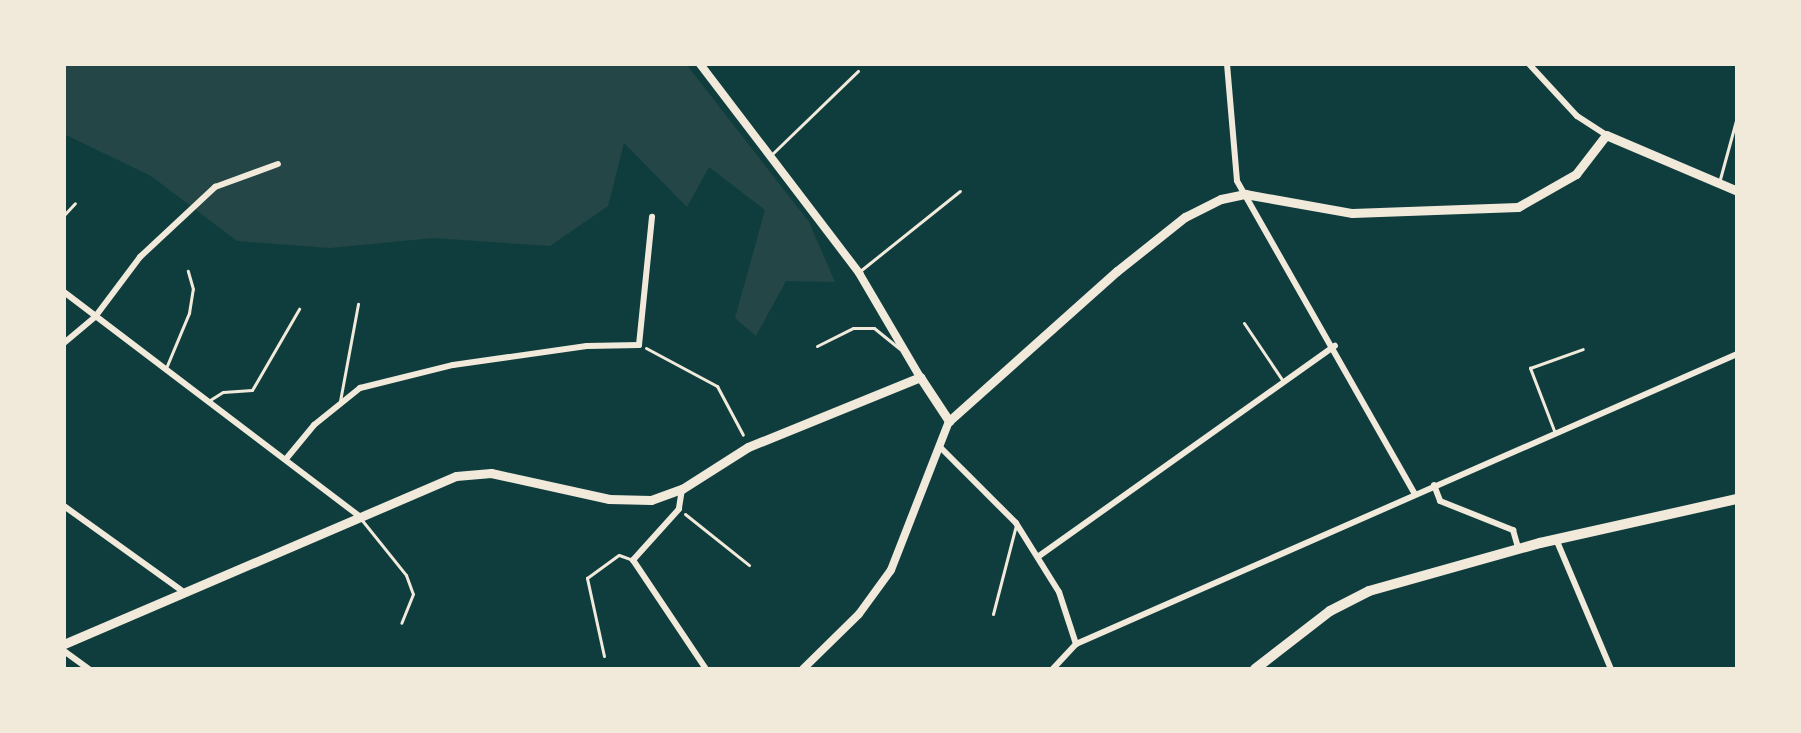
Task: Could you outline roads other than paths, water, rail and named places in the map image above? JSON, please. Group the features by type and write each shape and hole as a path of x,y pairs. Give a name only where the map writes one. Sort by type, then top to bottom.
{"main road":[{"path":"64,644 181,590 470,474 501,474 635,501 682,489 748,447 920,377 949,421 1094,290 1185,217 1221,199 1245,194 1352,213 1518,207 1576,174 1606,135 1737,191"},
{"path":"1255,669 1330,611 1369,591 1518,548 1737,499"}],"street":[{"path":"700,64 859,273 920,377"},
{"path":"1227,64 1234,166 1245,194 1335,346 1415,494"},
{"path":"1529,64 1577,116 1606,135"},
{"path":"64,343 95,317 140,257 215,187 278,164"},
{"path":"286,459 340,401 360,388 453,365 587,346 639,345 652,217"},
{"path":"64,292 359,516"},
{"path":"1039,556 1335,346"},
{"path":"1053,669 1076,644 1737,354"},
{"path":"803,669 859,614 891,570 949,421"},
{"path":"941,448 1016,523 1039,556 1076,644"},
{"path":"1434,485 1440,501 1513,530 1518,548"},
{"path":"682,489 679,509 633,560 706,669"},
{"path":"64,506 181,590"},
{"path":"1556,539 1611,669"},
{"path":"64,651 89,669"}],"lane":[{"path":"771,156 858,71"},
{"path":"1719,183 1737,117"},
{"path":"859,273 960,191"},
{"path":"64,215 75,203"},
{"path":"166,368 189,313 193,289 188,271"},
{"path":"340,401 358,304"},
{"path":"210,400 223,392 252,390 299,309"},
{"path":"1244,323 1283,381"},
{"path":"817,346 853,328 874,328 904,350"},
{"path":"1555,433 1530,368 1583,349"},
{"path":"359,516 406,575 413,594 401,623"},
{"path":"993,614 1016,523"},
{"path":"604,656 587,578 619,555 633,560"}]}
